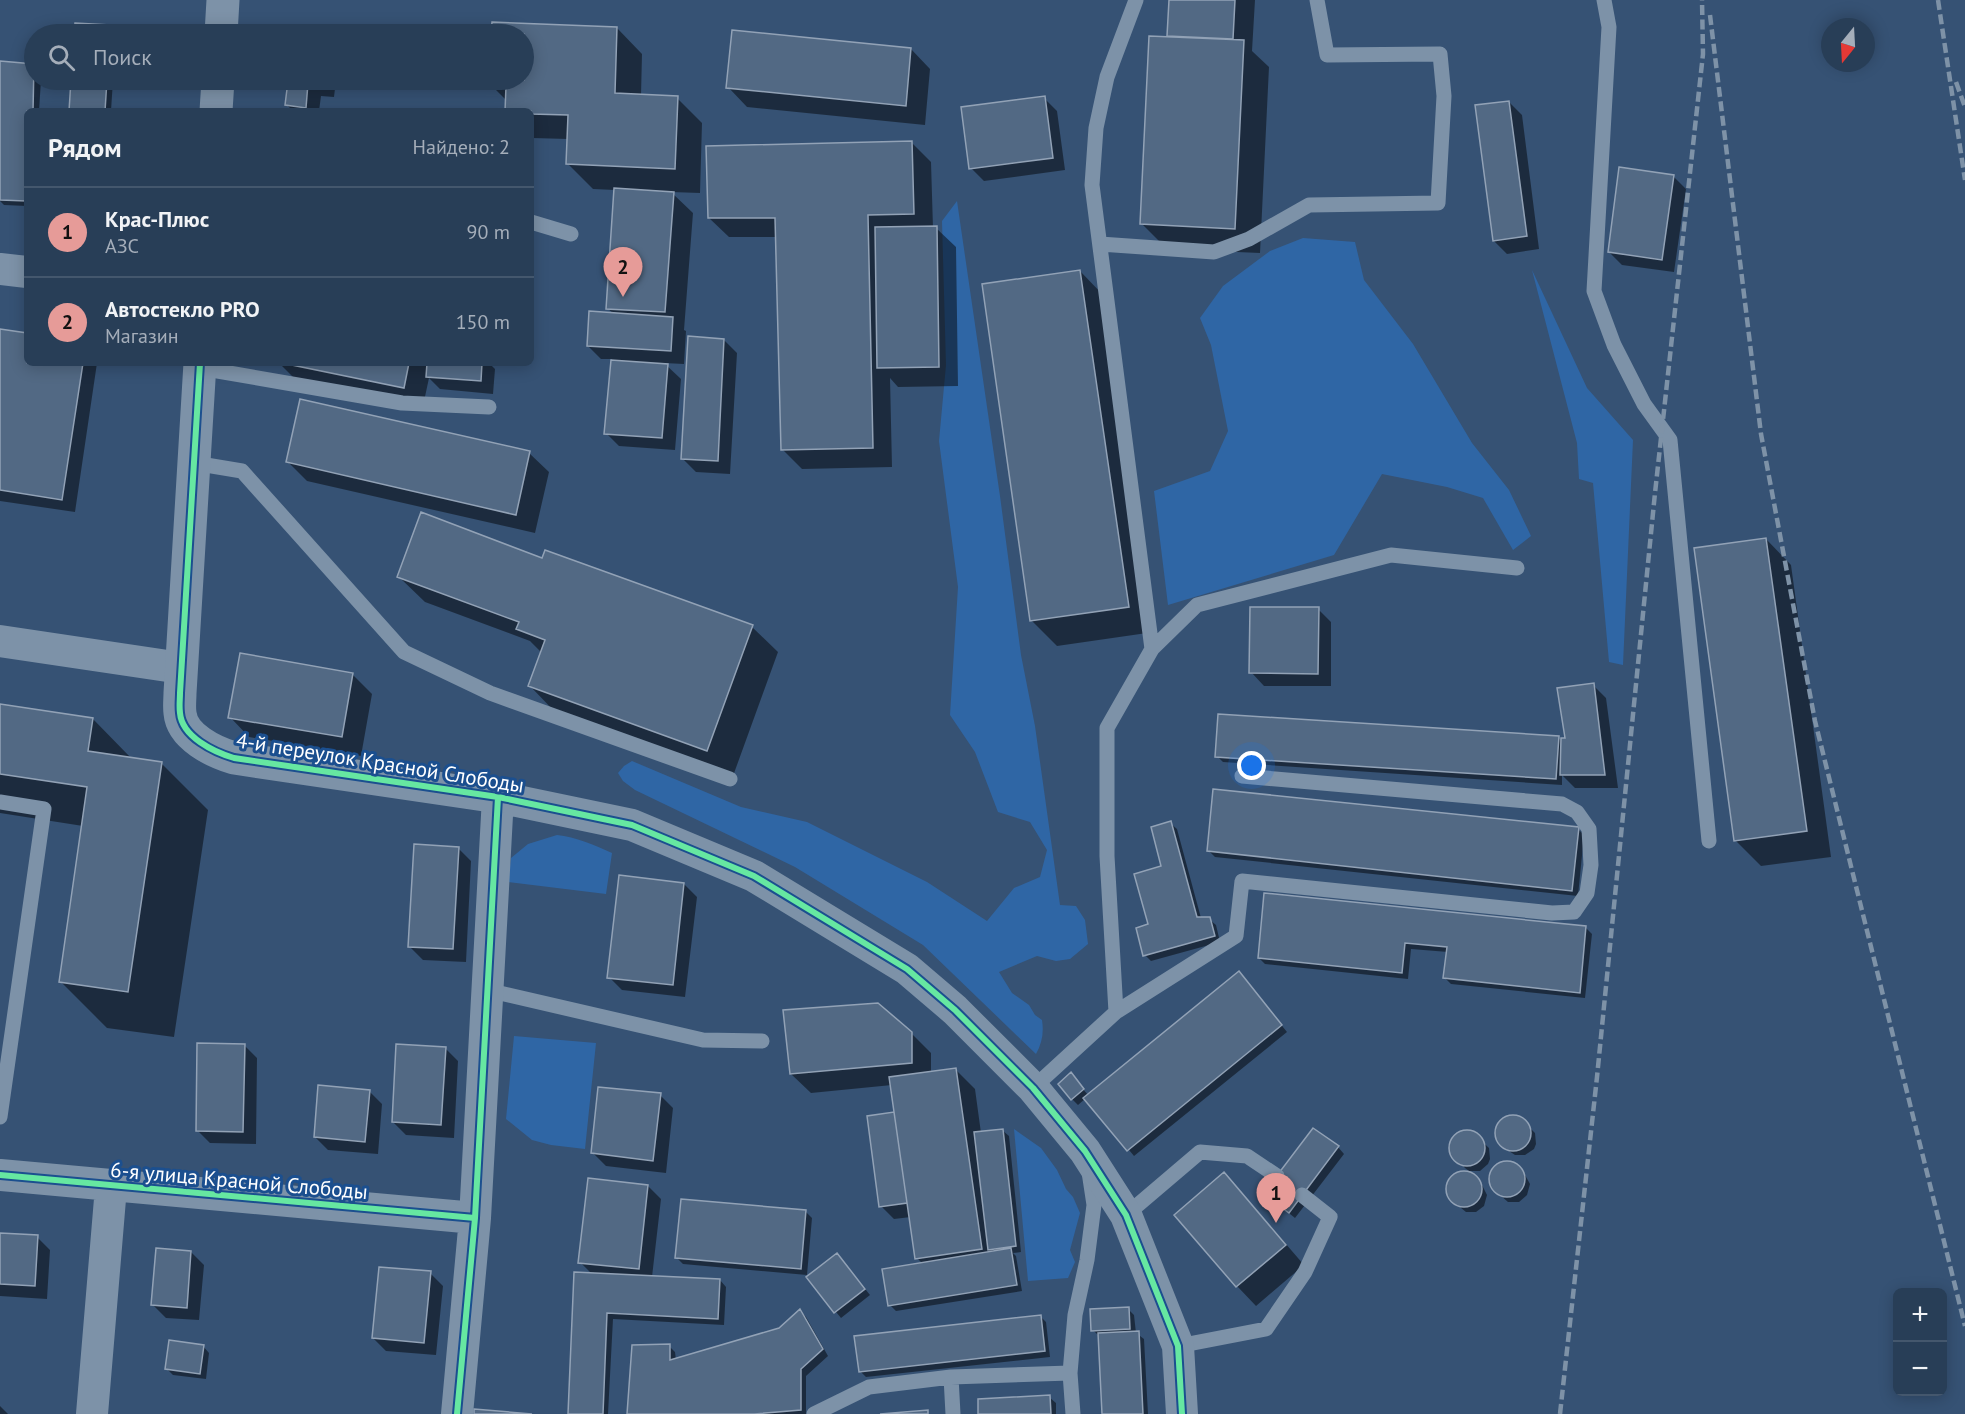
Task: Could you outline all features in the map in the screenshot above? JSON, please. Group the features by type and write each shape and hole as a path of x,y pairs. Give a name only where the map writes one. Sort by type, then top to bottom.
{"street":[{"path":"222,24 223,0"},
{"path":"216,108 217,90"},
{"path":"0,269 24,272"},
{"name":"4-й переулок Красной Слободы","path":"200,366 180,715 185,726 202,743 223,755 498,797 632,825 754,876 907,969 955,1010 1033,1088 1085,1151 1125,1215 1178,1346 1182,1414"},
{"path":"0,641 182,668"},
{"path":"457,1414 475,1218 498,797"},
{"name":"6-я улица Красной Слободы","path":"0,1175 111,1187 475,1218"},
{"path":"92,1414 111,1187"}],"lane":[{"path":"1136,0 1107,77 1096,128 1092,185 1152,649"},
{"path":"1100,244 1214,252 1249,239 1309,205 1438,203 1444,96 1440,54 1327,55 1317,0"},
{"path":"1604,0 1608,27 1594,291 1614,345 1644,404 1670,440 1709,841"},
{"path":"534,223 572,234"},
{"path":"205,366 402,403 489,407"},
{"path":"194,463 242,471 404,652 490,693 730,778"},
{"path":"1116,1011 1107,856 1107,728 1152,649 1197,605 1391,555 1517,568"},
{"path":"1033,1088 1116,1011 1236,936 1242,881 1552,913 1575,912 1587,893 1591,865 1589,829 1577,812 1562,804 1242,776"},
{"path":"0,802 44,809 0,1117"},
{"path":"487,990 703,1040 762,1041"},
{"path":"1073,1414 1070,1373 1075,1316 1087,1260 1094,1205 1085,1151"},
{"path":"1125,1215 1200,1152 1247,1156 1276,1176"},
{"path":"1178,1346 1266,1329 1305,1272 1330,1217 1302,1195"},
{"path":"814,1414 869,1387 951,1377 1070,1373"},
{"path":"951,1377 953,1414"}],"shaded area":[{"path":"957,201 1021,655 1035,726 1060,905 1076,906 1085,920 1088,944 1070,959 1056,961 1037,956 999,972 1012,993 1029,1005 1035,1015 1042,1020 1042,1038 1036,1054 923,945 795,867 635,790 623,781 618,773 632,761 741,807 807,822 927,882 987,921 1014,888 1040,877 1047,850 1030,822 998,812 975,752 950,715 958,587 939,441 946,365 942,221"},
{"path":"1303,238 1355,242 1364,280 1413,344 1472,443 1509,490 1531,536 1513,550 1483,498 1447,487 1382,474 1334,555 1168,605 1154,491 1210,471 1228,431 1211,345 1200,318 1223,286 1270,251"},
{"path":"1532,270 1587,388 1633,440 1623,665 1609,662 1593,483 1579,479 1577,443"},
{"path":"557,835 578,839 612,853 606,894 508,882 511,858 528,844"},
{"path":"514,1036 596,1043 585,1149 532,1140 506,1119"},
{"path":"1014,1129 1041,1148 1057,1170 1080,1213 1070,1250 1075,1262 1068,1278 1028,1281"}],"building":[{"path":"1169,0 1235,0 1233,39 1167,36"},
{"path":"492,22 617,27 615,93 678,96 675,169 566,164 568,115 534,114 534,108 505,108 506,90 534,90 534,24 492,24"},
{"path":"732,30 911,48 906,106 726,88"},
{"path":"1149,36 1244,40 1235,229 1140,224"},
{"path":"0,61 24,63 24,90 33,90 33,108 24,108 24,201 0,200"},
{"path":"70,90 106,90 105,108 69,108"},
{"path":"287,90 307,90 306,108 285,105"},
{"path":"1045,96 1053,158 969,169 961,107"},
{"path":"1509,101 1527,236 1493,241 1475,105"},
{"path":"912,141 914,214 868,215 873,448 781,450 775,218 708,218 706,146"},
{"path":"1619,167 1674,175 1662,260 1608,252"},
{"path":"614,188 674,192 665,312 606,309"},
{"path":"937,226 939,367 877,368 875,227"},
{"path":"1080,270 1129,607 1030,621 982,284"},
{"path":"589,311 673,317 671,351 587,346"},
{"path":"0,329 24,333 24,366 83,366 62,500 0,490"},
{"path":"688,336 724,339 718,461 681,459"},
{"path":"611,360 668,364 662,438 604,434"},
{"path":"297,366 408,366 404,388"},
{"path":"427,366 482,366 481,381 426,377"},
{"path":"300,399 530,451 516,515 286,462"},
{"path":"421,512 542,558 545,550 753,625 707,751 528,686 545,640 516,629 519,622 397,577"},
{"path":"1766,538 1807,831 1734,841 1694,548"},
{"path":"1250,607 1319,607 1318,674 1249,673"},
{"path":"240,653 353,673 342,737 228,718"},
{"path":"1594,683 1605,775 1560,775 1561,738 1565,738 1557,688"},
{"path":"0,704 93,718 88,751 162,762 128,992 59,982 87,787 0,774"},
{"path":"1218,714 1559,736 1556,779 1215,757"},
{"path":"1213,789 1579,827 1572,891 1207,851"},
{"path":"1171,821 1197,917 1210,917 1215,936 1143,956 1136,928 1148,924 1134,874 1161,866 1151,827"},
{"path":"414,844 459,847 453,949 408,947"},
{"path":"619,875 684,883 673,985 607,978"},
{"path":"1264,893 1586,926 1580,993 1443,978 1447,947 1405,943 1402,973 1258,958"},
{"path":"1239,971 1282,1025 1127,1151 1083,1098"},
{"path":"878,1003 912,1032 912,1063 790,1074 783,1010"},
{"path":"197,1043 245,1044 243,1132 196,1131"},
{"path":"396,1044 446,1047 441,1125 392,1122"},
{"path":"956,1068 982,1249 915,1259 889,1077"},
{"path":"1071,1072 1084,1089 1071,1100 1058,1084"},
{"path":"318,1085 370,1090 365,1142 314,1137"},
{"path":"598,1087 661,1093 653,1161 591,1153"},
{"path":"894,1112 907,1203 879,1207 867,1116"},
{"path":"1513,1115 1525,1121 1531,1133 1525,1145 1513,1151 1501,1145 1495,1133 1501,1121"},
{"path":"1313,1128 1339,1146 1289,1213 1263,1194"},
{"path":"1003,1129 1016,1246 988,1250 974,1132"},
{"path":"1467,1130 1479,1136 1485,1148 1479,1160 1467,1166 1455,1160 1449,1148 1455,1136"},
{"path":"1507,1161 1519,1167 1525,1179 1519,1191 1507,1197 1495,1191 1489,1179 1495,1167"},
{"path":"1464,1171 1476,1177 1482,1189 1476,1201 1464,1207 1452,1201 1446,1189 1452,1177"},
{"path":"1224,1172 1286,1245 1236,1287 1174,1215"},
{"path":"588,1178 648,1185 639,1269 578,1263"},
{"path":"681,1199 806,1210 801,1269 675,1258"},
{"path":"0,1233 38,1235 35,1286 0,1284"},
{"path":"156,1248 191,1251 187,1308 151,1305"},
{"path":"1011,1248 1017,1285 888,1306 882,1269"},
{"path":"837,1253 865,1289 834,1313 806,1277"},
{"path":"379,1267 431,1271 424,1343 372,1338"},
{"path":"574,1272 720,1279 718,1319 607,1313 603,1414 568,1414"},
{"path":"1129,1307 1130,1329 1091,1331 1090,1309"},
{"path":"800,1309 823,1349 801,1369 801,1410 754,1414 627,1414 632,1345 670,1344 670,1360 779,1328"},
{"path":"1041,1315 1045,1351 859,1372 854,1336"},
{"path":"1139,1331 1143,1414 1102,1414 1098,1333"},
{"path":"169,1340 204,1345 200,1374 165,1369"},
{"path":"1050,1395 1051,1414 978,1414 978,1399"},
{"path":"474,1409 532,1414 474,1414"},
{"path":"928,1410 928,1414 880,1414"}],"railway":[{"path":"1560,1414 1597,1077 1655,493 1703,54 1702,0"},
{"path":"1938,0 1965,180"},
{"path":"1710,15 1761,434 1815,721 1965,1326"},
{"path":"1956,82 1965,107"}],"cycle path":[{"path":"200,366 180,705 182,722 186,729 200,742 217,752 234,758 498,797 632,825 754,876 907,969 955,1010 1033,1088 1085,1151 1126,1215 1178,1346 1182,1414"},
{"path":"457,1414 475,1218 498,797"},
{"path":"0,1175 475,1218"}],"place":[{"name":"Автостекло PRO","path":"623,297"},
{"name":"Крас-Плюс","path":"1276,1223"}]}
